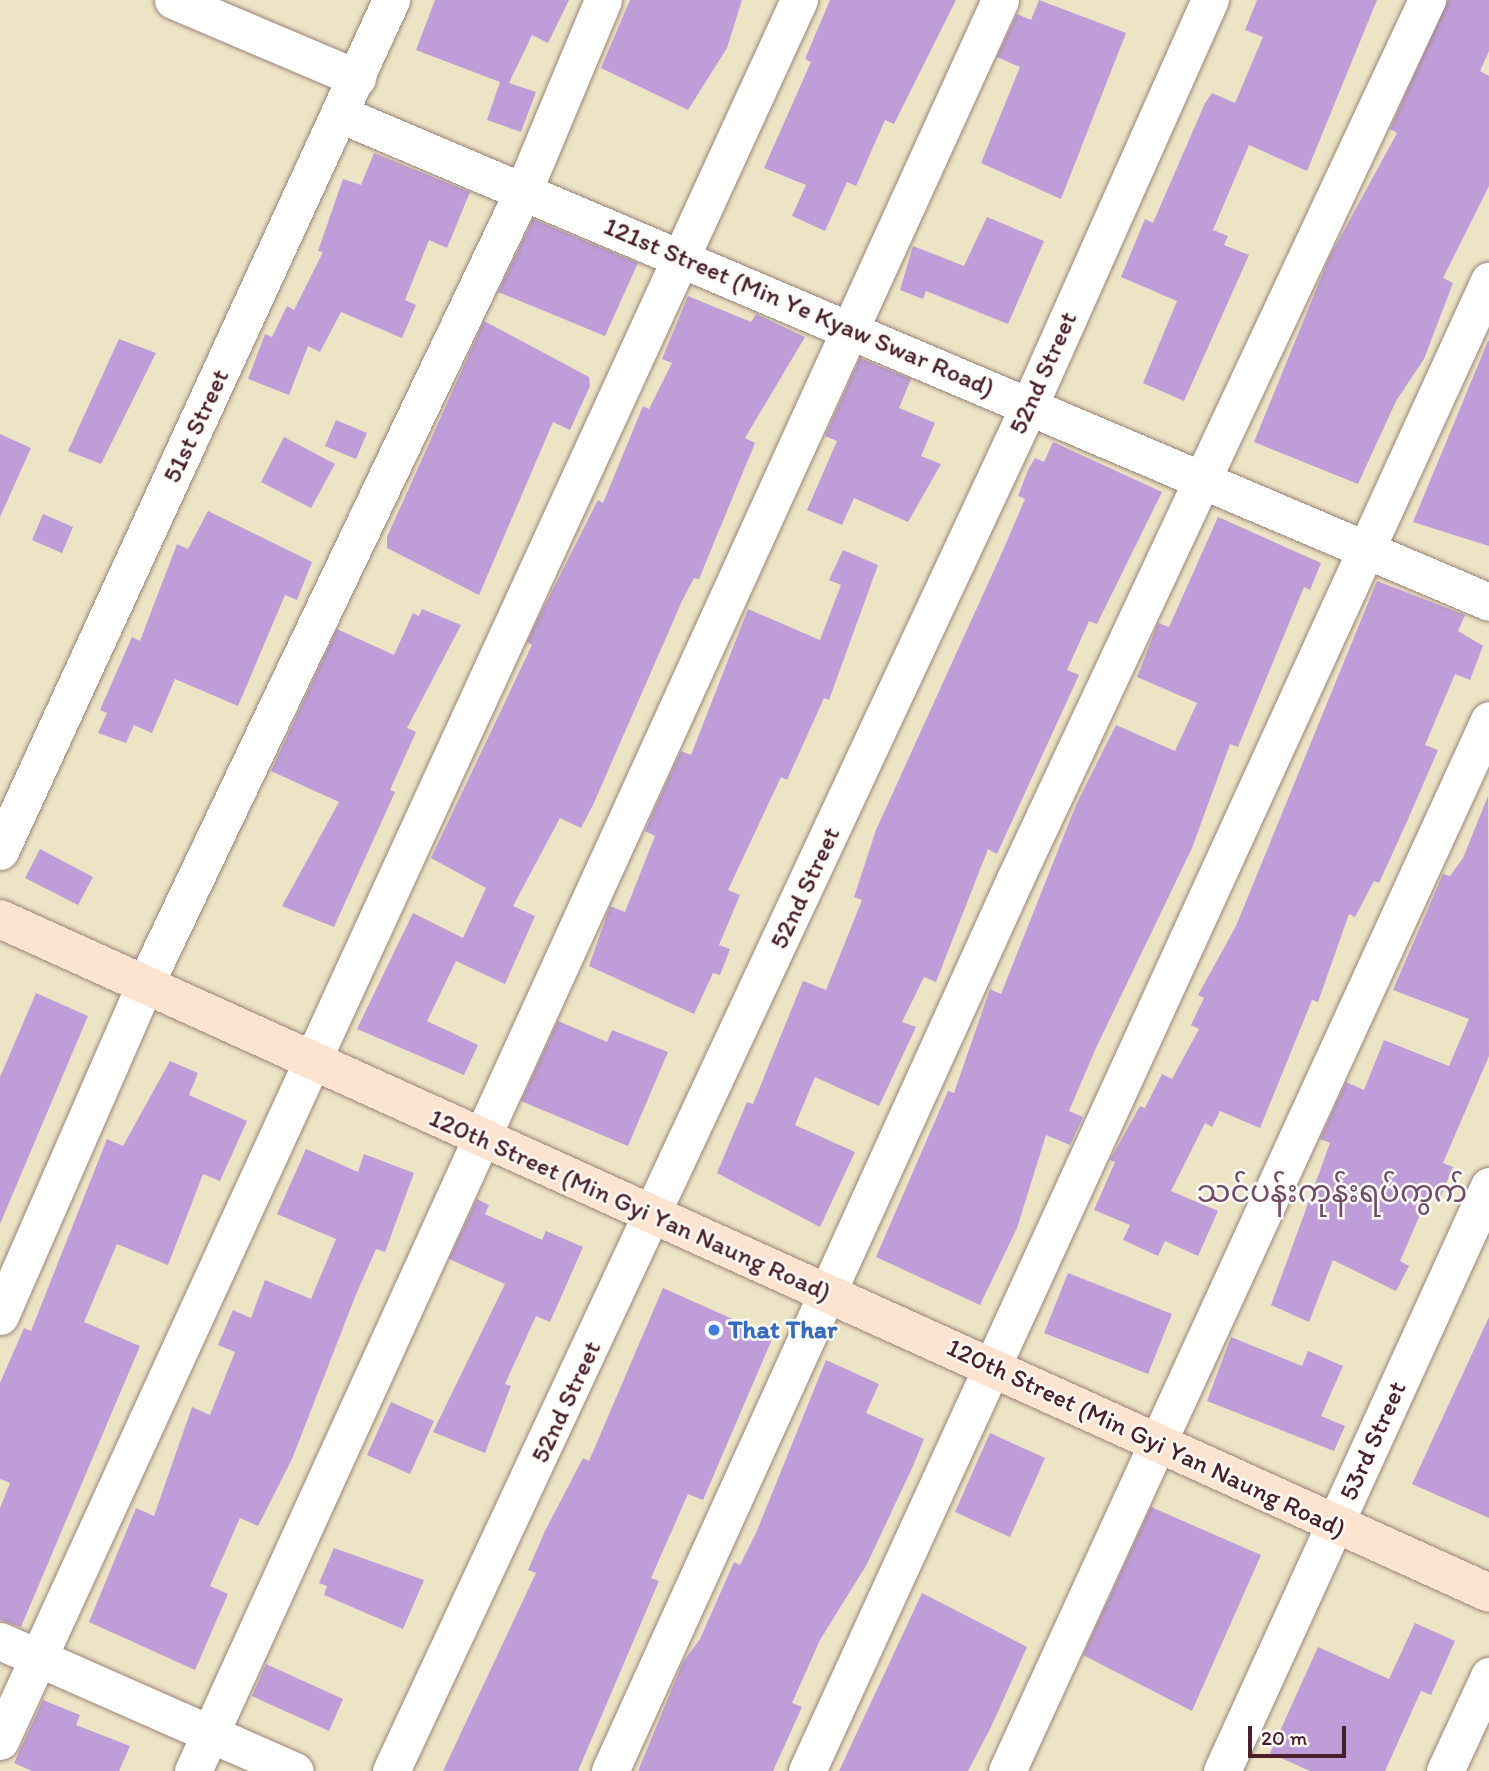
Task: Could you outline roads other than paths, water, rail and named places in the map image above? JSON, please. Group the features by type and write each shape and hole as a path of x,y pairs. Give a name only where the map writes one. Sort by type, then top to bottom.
{"main road":[{"name":"120th Street (Min Gyi Yan Naung Road)","path":"0,919 312,1064 829,1292 1335,1526 1489,1593"}],"street":[{"path":"173,0 357,78"},
{"name":"51st Street","path":"0,851 391,0"},
{"path":"0,1316 144,986 524,188 603,0"},
{"path":"0,1741 799,0"},
{"path":"193,1771 478,1139 1000,0"},
{"name":"52nd Street","path":"391,1771 653,1216 1029,406 1210,0"},
{"path":"610,1771 1199,480 1427,0"},
{"name":"121st Street (Min Ye Kyaw Swar Road)","path":"340,114 524,188 1199,480 1489,602"},
{"path":"807,1771 989,1366 1489,281"},
{"path":"1007,1771 1489,720"},
{"name":"53rd Street","path":"1222,1771 1489,1186"},
{"path":"0,1641 295,1771"},
{"path":"1445,1771 1489,1676"}],"place":[{"name":"That Thar","path":"714,1330"}],"district":[{"name":"သင်ပန်းကုန်းရပ်ကွက်","path":"1332,1192"}]}
